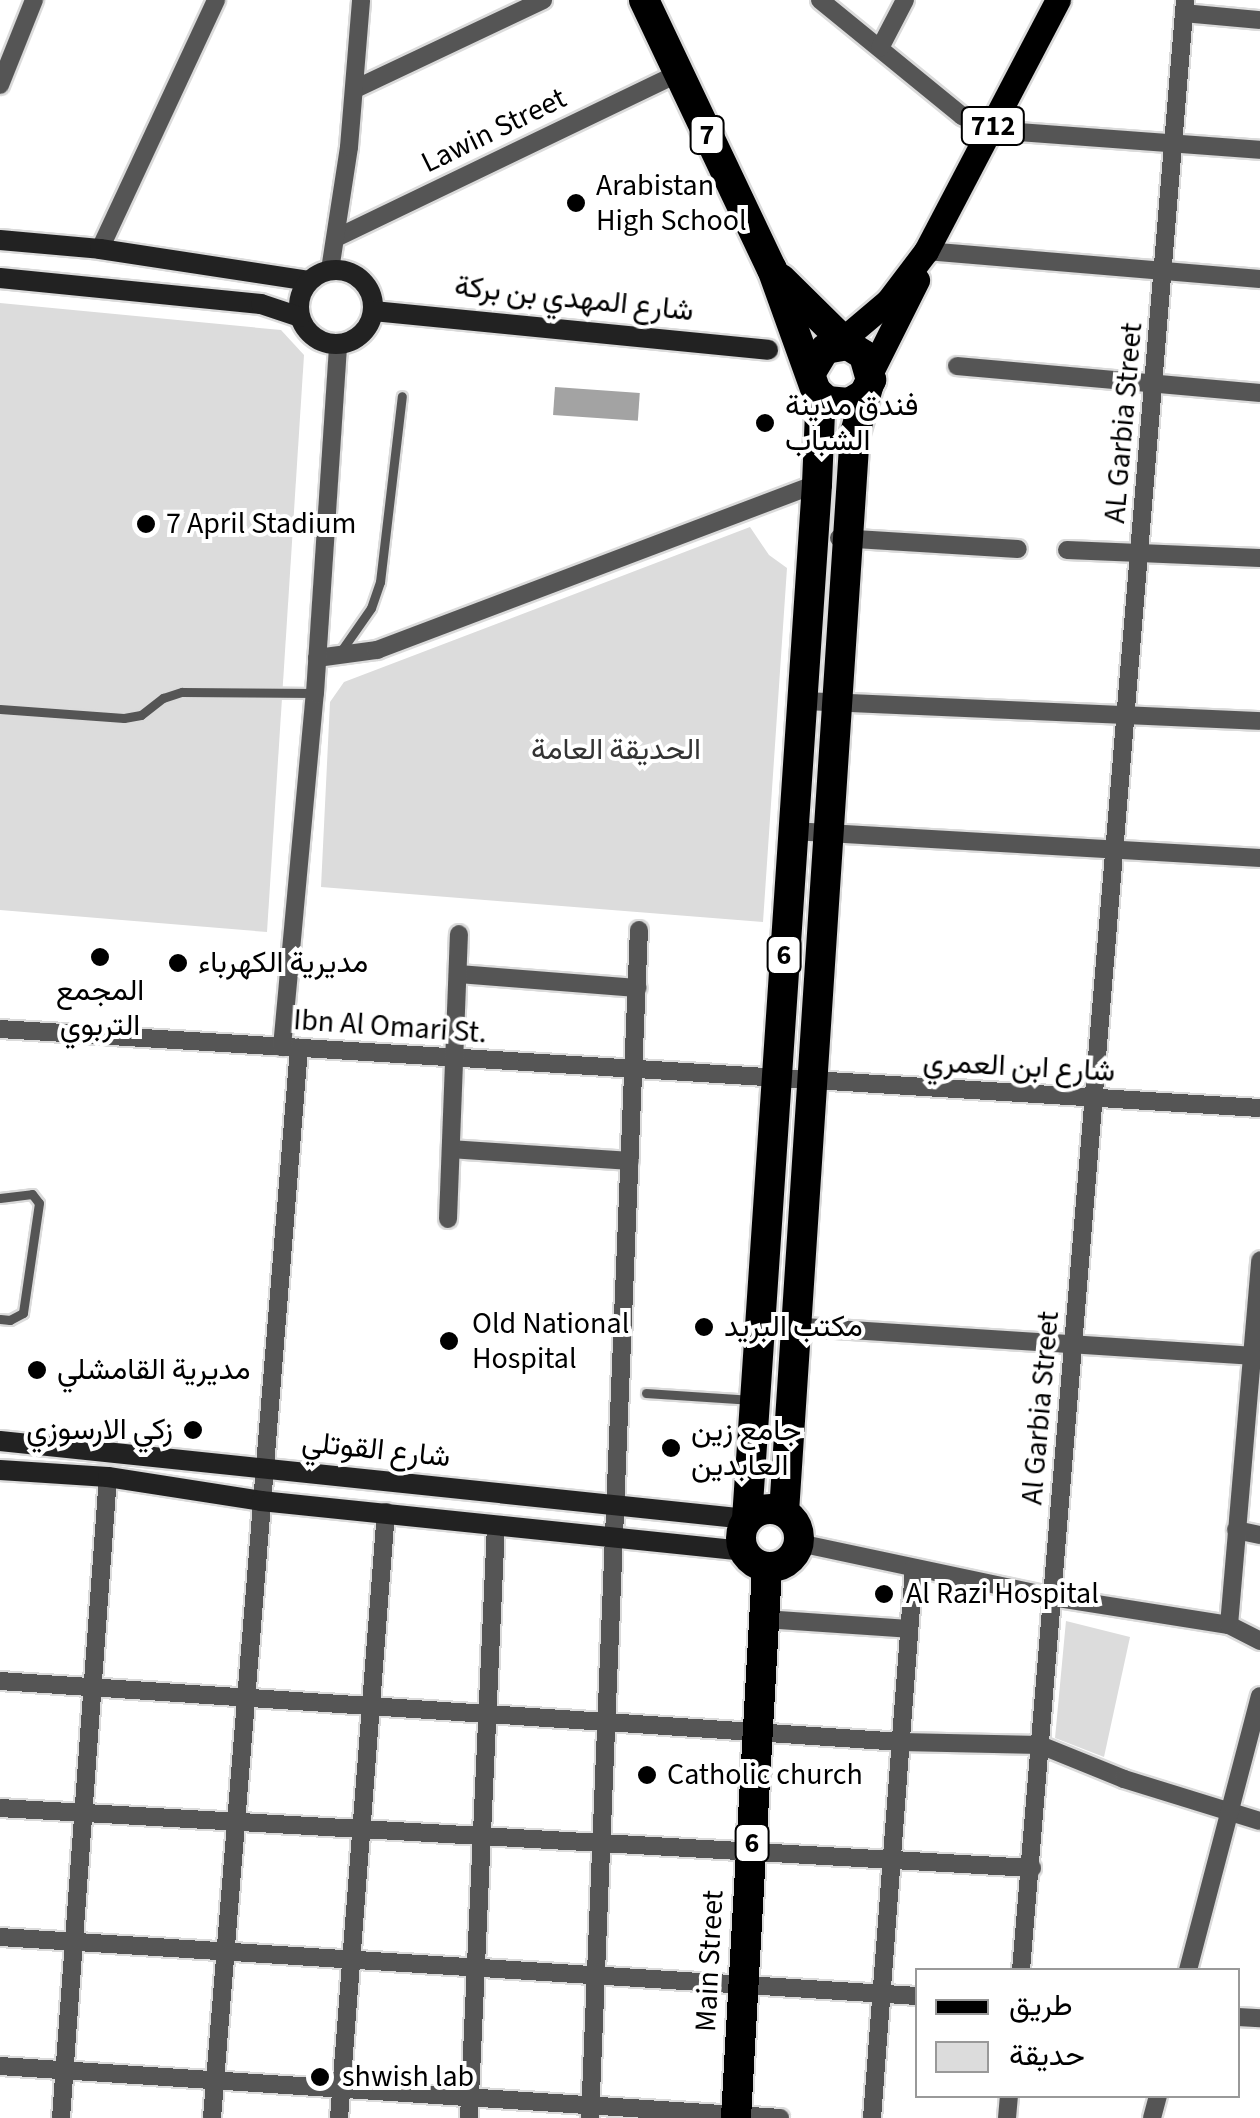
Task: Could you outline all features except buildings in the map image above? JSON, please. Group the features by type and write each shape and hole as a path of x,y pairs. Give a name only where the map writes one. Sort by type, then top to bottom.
{"highway":[{"name":"7","path":"644,0 772,269 814,381"},
{"name":"7","path":"772,269 842,343"},
{"path":"842,343 864,355 870,380 856,400 842,404 828,401 814,381 820,354 842,343"},
{"name":"6","path":"784,1512 855,433 870,380"},
{"name":"6","path":"747,1519 817,484 820,412 814,381"},
{"path":"764,1509 784,1512 796,1525 799,1543 784,1564 755,1559 741,1529 747,1519 764,1509"},
{"name":"Main Street","path":"736,2116 764,1619 755,1559"}],"main road":[{"name":"712","path":"842,343 888,301 926,251 1058,0"},
{"name":"712","path":"870,380 914,288 926,251"}],"street":[{"path":"0,86 34,0"},
{"path":"100,250 216,0"},
{"path":"330,270 355,89 361,0"},
{"path":"355,89 543,0"},
{"path":"820,0 962,116 990,130 1260,150"},
{"path":"880,48 905,0"},
{"path":"1185,6 1260,20"},
{"name":"AL Garbia Street","path":"1117,851 1185,6"},
{"name":"Lawin Street","path":"336,238 676,74"},
{"path":"0,240 100,250 309,281"},
{"path":"926,251 1260,279"},
{"path":"0,278 260,304 300,317 315,337 338,344 361,334 372,310 362,280 330,270 309,281 302,292 300,317"},
{"name":"شارع المهدي بن بركة","path":"372,310 768,350"},
{"path":"212,2118 262,1501 315,692 326,657 338,344"},
{"path":"957,366 1260,393"},
{"path":"326,657 377,650 817,484"},
{"path":"813,537 1018,549"},
{"path":"1067,550 1260,558"},
{"path":"802,702 1260,721"},
{"path":"793,830 1260,858"},
{"name":"Al Garbia Street","path":"1021,1968 1117,851"},
{"path":"590,2112 639,930"},
{"path":"448,1219 459,934"},
{"path":"458,974 636,988"},
{"name":"Ibn Al Omari St.","path":"0,1029 776,1080"},
{"name":"شارع ابن العمري","path":"776,1080 1260,1108"},
{"path":"451,1149 630,1160"},
{"path":"1229,1625 1260,1260"},
{"path":"760,1324 1250,1356"},
{"name":"شارع القوتلي","path":"0,1441 747,1519"},
{"name":"شارع القوتلي","path":"0,1470 108,1477 262,1501 614,1536 755,1559"},
{"path":"61,2118 108,1477"},
{"path":"339,2118 386,1512"},
{"path":"469,2118 496,1525"},
{"path":"1236,1530 1260,1535"},
{"path":"799,1543 1052,1597 1229,1625 1260,1642"},
{"path":"872,2118 914,1568"},
{"path":"764,1619 909,1629"},
{"path":"0,1681 901,1742 1040,1745 1124,1778 1260,1821"},
{"path":"1188,1968 1260,1696"},
{"path":"0,1808 1032,1868"},
{"path":"0,1936 915,1996"},
{"path":"0,2066 470,2097 590,2112 780,2118"}],"lane":[{"path":"326,657 354,638 380,582 402,396"},
{"path":"0,709 124,718 141,715 163,698 182,692 315,692"},
{"path":"0,1198 32,1194 39,1203 23,1313 10,1320 0,1319"},
{"path":"646,1393 754,1400"}],"green space":[{"name":"7 April Stadium","path":"0,303 281,330 304,355 267,932 0,910"},
{"name":"الحديقة العامة","path":"750,527 769,555 787,568 763,922 321,887 330,702 344,682"},
{"path":"1066,1621 1130,1637 1104,1757 1055,1738"}],"shaded area":[{"path":"555,387 640,393 638,421 553,415"}],"place":[{"name":"Arabistan High School","path":"576,203"},
{"name":"فندق مدينة الشباب","path":"765,423"},
{"name":"7 April Stadium","path":"146,524"},
{"name":"المجمع التربوي","path":"100,957"},
{"name":"مديرية الكهرباء","path":"178,963"},
{"name":"مكتب البريد","path":"704,1327"},
{"name":"Old National Hospital","path":"449,1341"},
{"name":"مديرية القامشلي","path":"37,1370"},
{"name":"زكي الارسوزي","path":"193,1430"},
{"name":"جامع زين العابدين","path":"671,1448"},
{"name":"Al Razi Hospital","path":"884,1594"},
{"name":"Catholic church","path":"647,1775"},
{"name":"shwish lab","path":"320,2077"}]}
